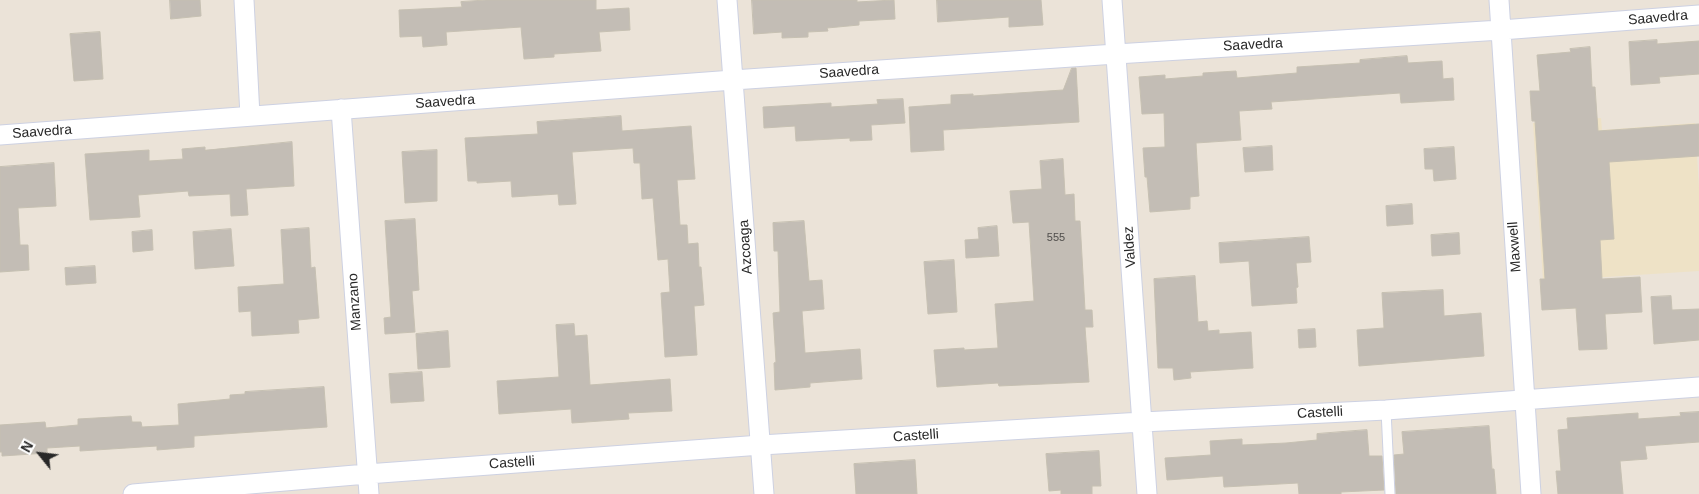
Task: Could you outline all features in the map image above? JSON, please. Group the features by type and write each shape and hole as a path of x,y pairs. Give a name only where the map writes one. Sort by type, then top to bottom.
{"street":[{"path":"244,0 250,116"},
{"name":"Azcoaga","path":"727,0 764,494"},
{"name":"Valdez","path":"1112,0 1147,494"},
{"name":"Maxwell","path":"1499,0 1531,494"},
{"name":"Saavedra","path":"0,135 734,80 1501,30 1699,15"},
{"name":"Manzano","path":"341,109 369,494"},
{"name":"Castelli","path":"133,494 367,474 761,445 1142,422 1386,410 1699,387"}],"lane":[{"path":"1386,410 1390,494"}],"shaded area":[{"path":"1601,118 1602,130 1695,123 1699,188 1699,271 1543,281 1533,123"}],"building":[{"path":"170,0 200,0 201,16 171,19"},
{"path":"486,0 596,0 596,10 629,8 630,30 599,32 601,51 554,54 554,57 524,59 521,27 446,32 447,45 423,47 422,36 400,37 399,10 462,7 461,2"},
{"path":"752,0 857,0 857,2 894,0 895,19 859,21 859,25 827,28 828,31 808,32 808,37 782,38 782,32 754,34"},
{"path":"937,0 1041,0 1043,25 1009,27 1009,17 938,22"},
{"path":"100,32 103,79 74,81 70,34"},
{"path":"1657,40 1657,44 1699,41 1699,74 1659,77 1660,83 1631,85 1629,42"},
{"path":"1590,47 1592,87 1595,87 1598,131 1699,124 1699,156 1609,162 1614,239 1600,240 1602,279 1640,277 1642,312 1605,314 1607,349 1579,350 1576,308 1542,310 1540,279 1545,279 1535,121 1532,121 1530,91 1540,91 1537,55 1571,52 1570,49"},
{"path":"1407,56 1408,63 1442,61 1443,79 1453,78 1454,100 1401,103 1400,93 1271,102 1272,109 1239,111 1241,140 1196,143 1199,196 1190,197 1190,209 1150,212 1143,148 1165,147 1164,113 1142,114 1139,77 1165,75 1165,79 1203,76 1203,73 1236,71 1237,78 1297,73 1297,67 1360,63 1360,60"},
{"path":"1072,68 1076,68 1079,122 943,130 944,150 911,152 909,107 951,104 951,95 973,94 973,96 1063,90"},
{"path":"903,99 905,123 871,125 872,140 850,141 850,138 796,141 795,126 764,128 763,107 831,103 831,107 878,104 877,100"},
{"path":"621,116 622,131 691,126 695,179 677,180 680,225 687,225 688,244 698,243 699,267 701,267 704,305 694,306 697,355 665,357 661,293 670,292 668,259 658,260 653,198 642,199 640,163 634,163 633,148 572,152 576,204 559,205 558,194 512,197 511,181 477,183 477,181 468,181 465,138 538,134 537,122"},
{"path":"292,142 294,186 246,189 248,215 231,216 230,194 189,196 188,191 138,195 140,217 90,220 85,154 149,150 149,161 183,159 182,149 205,147 205,150"},
{"path":"1272,146 1273,170 1245,172 1243,148"},
{"path":"1454,147 1456,179 1434,181 1433,169 1425,169 1424,149"},
{"path":"437,150 437,201 405,203 402,152"},
{"path":"1063,159 1065,195 1074,194 1075,221 1080,221 1085,310 1092,310 1093,327 1085,327 1089,382 999,386 998,383 937,387 934,350 998,348 995,304 1034,301 1029,222 1013,223 1010,191 1042,189 1040,161"},
{"path":"54,163 56,206 18,208 20,245 28,245 29,270 0,272 0,167"},
{"path":"1412,204 1413,224 1387,226 1386,206"},
{"path":"415,219 419,290 412,291 415,332 385,334 384,318 391,317 385,221"},
{"path":"804,221 809,281 822,280 824,309 802,311 805,353 860,349 862,379 810,383 810,387 775,390 774,363 776,362 773,313 780,312 778,251 774,251 773,223"},
{"path":"997,226 999,256 966,258 965,240 979,239 978,228"},
{"path":"309,228 311,268 315,267 319,318 298,320 299,333 252,336 251,311 239,312 238,287 284,284 281,230"},
{"path":"231,229 234,266 195,269 193,232"},
{"path":"152,230 153,250 133,252 132,232"},
{"path":"1459,233 1460,254 1432,256 1431,235"},
{"path":"1309,237 1311,262 1296,263 1297,303 1252,306 1249,261 1220,263 1219,243"},
{"path":"954,260 957,312 928,314 924,262"},
{"path":"95,266 96,283 66,285 65,268"},
{"path":"1195,276 1198,322 1207,321 1208,331 1219,330 1219,334 1251,332 1253,368 1190,372 1191,378 1174,380 1173,368 1158,368 1154,279"},
{"path":"1443,290 1444,316 1481,313 1484,356 1359,366 1357,330 1384,328 1382,293"},
{"path":"1671,296 1672,310 1699,309 1699,340 1654,344 1651,297"},
{"path":"574,324 575,336 587,335 590,385 670,379 672,411 628,413 629,419 572,423 571,409 499,414 497,381 559,377 556,325"},
{"path":"1315,329 1316,347 1299,348 1298,330"},
{"path":"448,331 450,367 418,369 416,334"},
{"path":"422,372 424,401 391,403 389,374"},
{"path":"324,387 327,427 194,436 194,447 157,450 157,446 80,451 80,446 47,448 47,453 2,456 2,452 0,452 0,425 45,422 46,428 78,425 78,419 131,416 132,422 141,422 142,427 179,425 178,404 230,399 230,395 245,394 245,392"},
{"path":"1699,412 1699,442 1645,446 1647,459 1620,461 1623,494 1558,494 1556,471 1561,471 1558,430 1568,429 1567,418 1638,413 1638,419 1681,416 1680,413"},
{"path":"1489,426 1496,494 1396,494 1394,455 1404,454 1402,432"},
{"path":"1367,430 1369,456 1382,456 1384,490 1341,492 1341,494 1299,494 1298,483 1224,487 1223,476 1167,480 1165,458 1211,455 1210,441 1242,439 1242,445 1286,443 1317,440 1317,434"},
{"path":"1099,451 1101,486 1092,486 1092,494 1061,494 1061,490 1049,491 1046,454"},
{"path":"915,460 917,494 856,494 854,464"}]}
